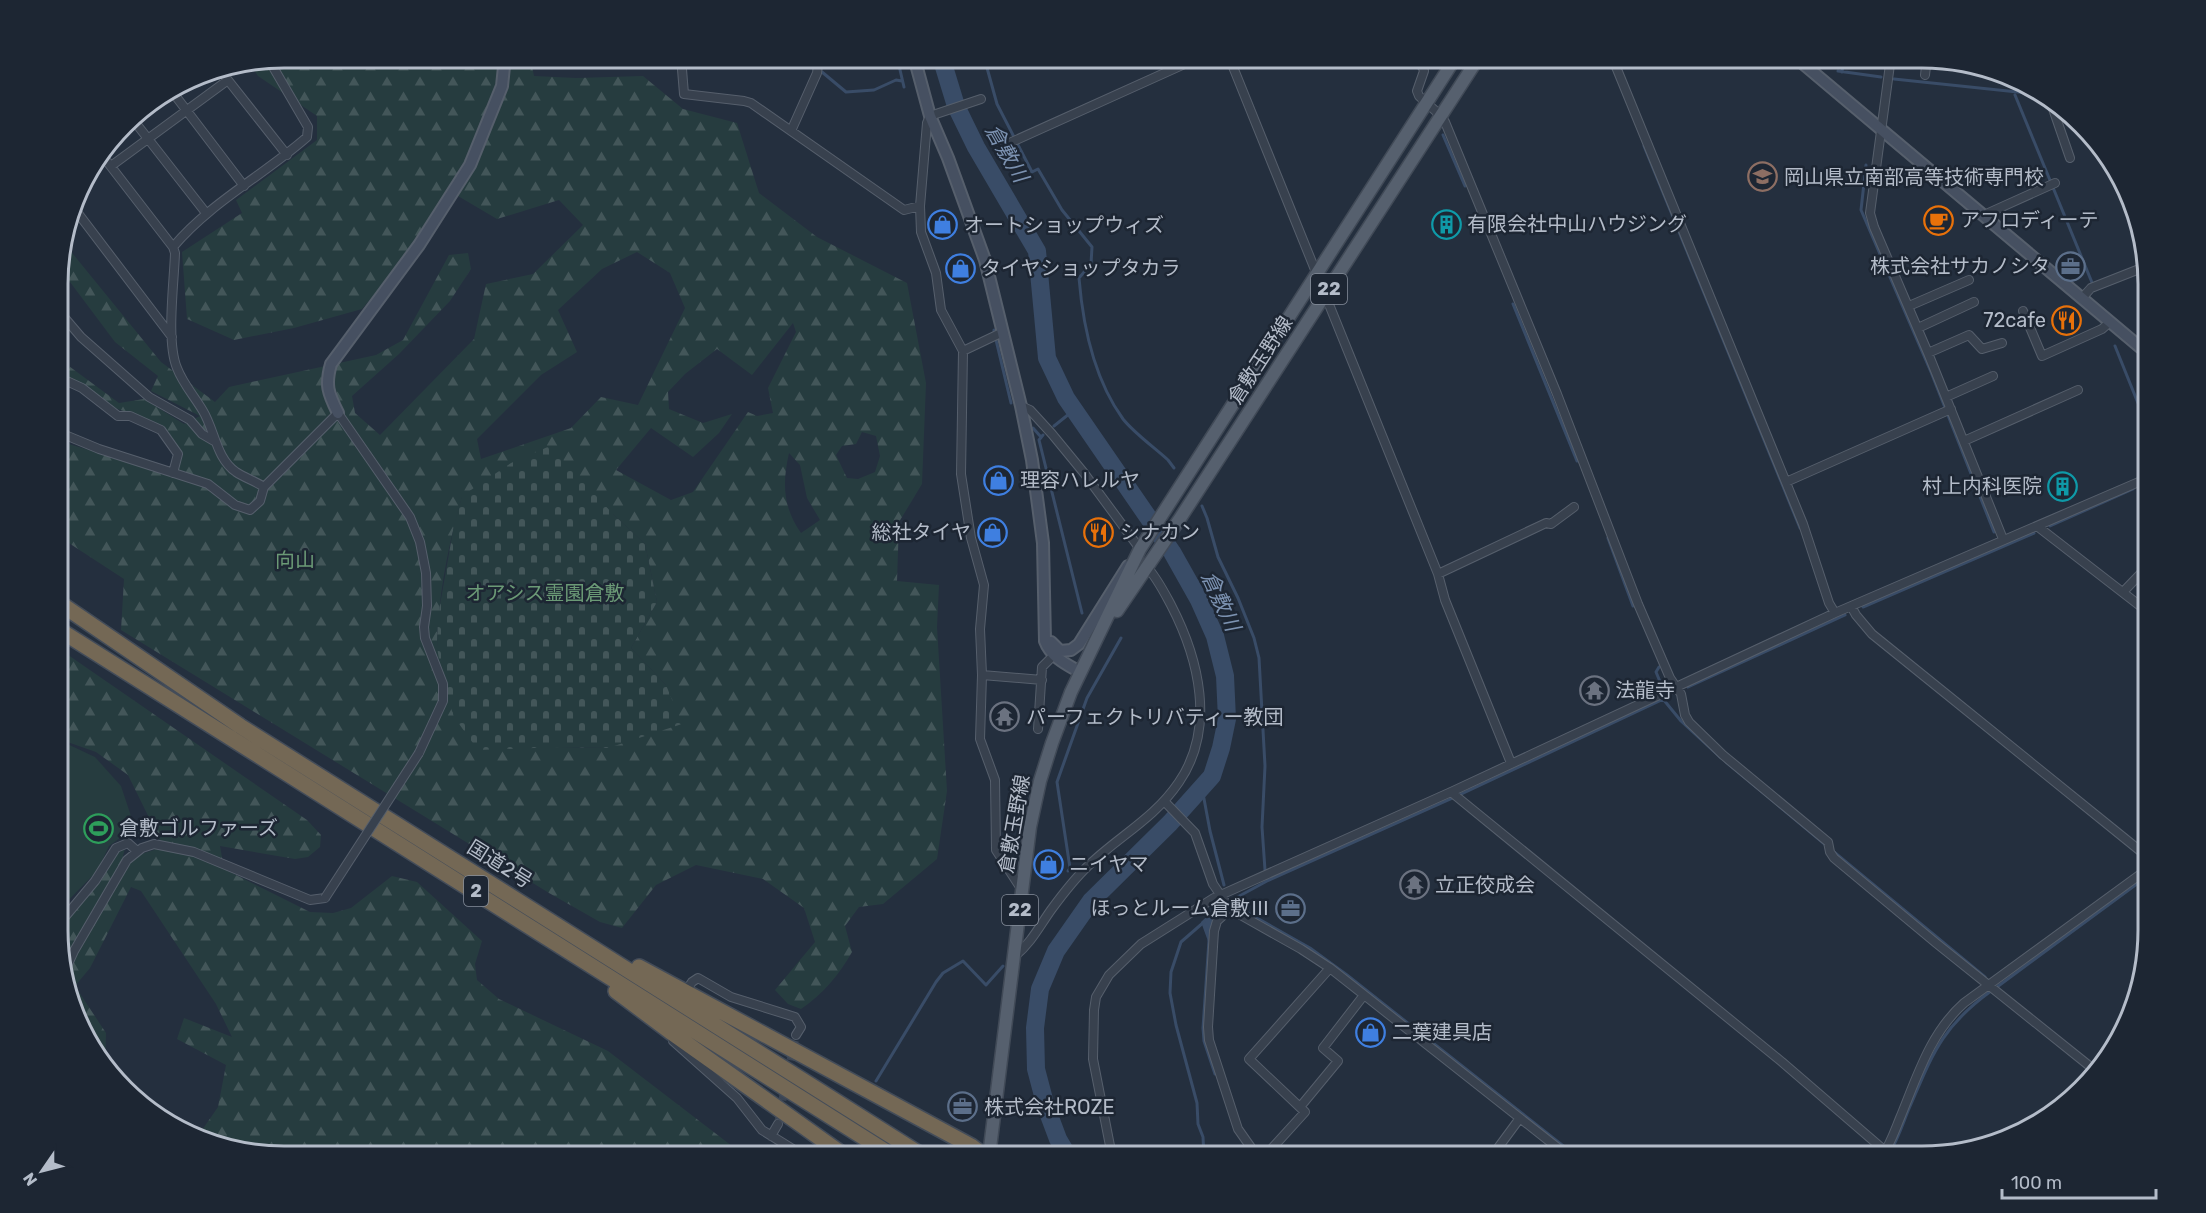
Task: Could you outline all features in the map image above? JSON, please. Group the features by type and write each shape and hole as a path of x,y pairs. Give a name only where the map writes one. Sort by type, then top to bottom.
{"highway":[{"name":"国道2号","path":"68,609 240,726 907,1146"},
{"name":"国道2号","path":"68,635 877,1146"},
{"name":"2","path":"551,921 853,1080 971,1146"},
{"name":"2","path":"532,927 672,1033 831,1146"}],"main road":[{"name":"倉敷玉野線","path":"990,1146 1030,827 1040,781 1052,743 1080,672 1140,549 1449,68"},
{"name":"倉敷玉野線","path":"1090,651 1179,520 1472,68"}],"street":[{"path":"173,247 206,213 307,136 308,127 274,68"},
{"path":"70,961 127,860 137,851 154,844 194,852 310,900 325,898 419,753 443,701 443,684 425,638 426,573 420,542 410,517 338,413 329,394 327,380 331,364 419,245 470,165 502,86 504,68"},
{"path":"682,68 684,94 744,101 751,104 904,210 920,207"},
{"path":"791,131 818,68"},
{"path":"918,68 985,260 1021,406 1032,460 1043,543 1044,632 1048,649 1053,655 1080,672"},
{"path":"1011,141 1175,68"},
{"path":"1232,68 1438,574 1445,600 1511,763"},
{"path":"1423,68 1419,96 1440,115 1565,415 1638,604 1670,678 1681,694 1685,715 1689,722 1723,755 1935,943 2090,1066"},
{"path":"1616,68 1803,524 1834,613"},
{"path":"1808,68 2138,345"},
{"path":"1889,68 1870,213 1946,397 1948,410 1964,441 2003,539"},
{"path":"1925,75 1926,68"},
{"path":"225,76 286,154"},
{"path":"111,166 228,80"},
{"path":"176,96 244,186"},
{"path":"979,99 934,115 927,123 920,207 921,232 936,273 941,310 963,351 961,474 971,538 984,585 980,629 982,675 980,739 995,780 996,850 1023,891"},
{"path":"2054,112 2070,158"},
{"path":"137,125 206,213"},
{"path":"106,160 173,247 175,253 172,338 176,367 185,385 205,413 214,441 229,466 264,487"},
{"path":"1984,215 2055,183"},
{"path":"79,214 172,338"},
{"path":"2082,298 2091,288 2138,270"},
{"path":"1909,306 1969,280"},
{"path":"1918,328 1974,303"},
{"path":"2023,311 2042,356 2102,329 2110,322"},
{"path":"68,321 81,337 149,397 190,420 202,434 214,441"},
{"path":"963,351 1003,332"},
{"path":"1928,353 1969,335 1982,349 2002,343"},
{"path":"1946,397 1993,376"},
{"path":"68,382 82,388 118,416 130,416 161,430 178,454 173,473"},
{"path":"1964,441 2078,390"},
{"path":"1021,406 1030,410 1052,434 1140,549 1079,644 1071,650 1060,651 1052,645 1044,632"},
{"path":"1786,483 1948,410"},
{"path":"68,436 99,449 208,484 235,505 249,510 260,501 264,487 338,413"},
{"path":"1110,1146 1093,1059 1096,997 1108,975 1141,944 1220,896 1453,795 1511,763 1834,613 2138,482"},
{"path":"1438,574 1545,523 1551,524 1574,507"},
{"path":"2037,526 2138,604"},
{"path":"1015,956 1029,944 1052,909 1089,865 1166,802 1190,761 1201,715 1196,671 1185,633 1149,564"},
{"path":"2124,592 2138,577"},
{"path":"1851,606 1872,634 2138,849"},
{"path":"1038,729 1042,667 1053,655"},
{"path":"982,675 1042,680"},
{"path":"1453,795 1782,1062 1878,1146"},
{"path":"1166,802 1195,833 1208,872 1220,896 1230,909 1330,968 1555,1146"},
{"path":"68,913 95,881 116,848 128,843 137,851"},
{"path":"1890,1146 1940,1027 1964,1003 2138,876"},
{"path":"1230,909 1217,921 1214,931 1209,1041 1238,1129 1250,1146"},
{"path":"1273,1146 1305,1112 1250,1059 1330,968"},
{"path":"686,991 699,978 707,981 731,997 795,1017 801,1027 796,1035"},
{"path":"1300,1107 1338,1062 1323,1048 1364,995"},
{"path":"672,1033 672,1041 737,1098 762,1130 788,1146"},
{"path":"1499,1146 1520,1118"},
{"path":"771,1136 778,1124"}],"green space":[{"name":"向山","path":"532,68 534,76 576,78 643,76 683,109 737,123 759,193 817,237 907,283 926,383 922,484 899,522 897,581 939,585 937,627 947,791 937,859 883,904 859,907 845,926 852,952 830,984 801,1009 788,1004 775,990 815,942 804,908 763,879 696,865 656,885 622,928 600,922 121,630 124,579 68,543 68,444 171,475 177,446 155,422 112,407 68,379 68,365 119,403 144,399 184,424 200,416 151,391 158,376 115,342 68,279 70,250 161,362 215,402 229,387 376,355 403,340 449,255 468,253 471,269 450,301 399,354 352,396 355,413 380,435 474,339 486,284 533,274 583,225 559,200 497,219 458,196 362,309 294,328 234,340 187,319 182,252 242,213 236,200 317,140 317,116 258,76 254,69","holes":["637,252 670,273 685,308 638,405 601,397 571,428 481,459 477,439 541,375 577,352 558,310 602,269","793,323 796,332 768,388 773,413 757,416 748,412 693,492 671,500 616,470 651,428 693,457 719,433 732,414 703,423 669,409 668,392 685,374 717,349 752,375","862,432 876,436 880,456 875,472 858,479 847,478 836,455 842,446 856,444","789,453 800,465 807,498 820,520 801,533 787,504 785,475","462,497 613,514 645,544 657,602 631,648 666,685 608,748 560,747 437,647 445,571"]},
{"name":"オアシス霊園倉敷","path":"550,446 613,514 645,544 657,602 631,648 666,685 682,724 608,748 478,750 454,717 443,684 437,647 438,616 454,525 462,496 511,463"},
{"path":"68,655 307,820 321,835 320,847 308,857 295,859 220,846 224,869 310,912 333,913 351,908 392,876 417,882 482,941 475,964 477,980 499,999 608,1051 732,1146 303,1146 255,1144 202,1130 218,1107 226,1065 177,1039 184,1018 232,1037 216,1004 141,891 131,887 90,968 75,986 69,958 68,919 118,850 125,848 122,860 154,850 160,840 128,775 96,752 68,742"},
{"name":"倉敷ゴルファーズ","path":"68,744 95,757 121,786 133,822 145,839 124,835 109,846 98,870 68,901"},
{"path":"75,986 106,1033 105,1052 84,1012"}],"water":[{"path":"1218,906 1222,910 1213,921 1209,944 1201,922"}],"waterway":[{"path":"900,68 904,87"},
{"name":"倉敷川","path":"944,68 956,106 976,147 1037,251 1047,358 1066,398 1172,552 1199,600 1215,636 1225,676 1227,719 1212,776 1170,823 1091,901 1056,951 1040,989 1035,1028 1036,1069 1046,1107 1062,1146"},
{"path":"987,68 997,104 1032,172 1038,169 1062,210 1092,247 1091,264 1079,278 1087,334 1104,387 1123,419 1174,468"},
{"path":"1842,72 1843,68"},
{"path":"1838,71 1881,77"},
{"path":"822,72 846,92 874,90 896,80 902,81"},
{"path":"1894,79 2024,93"},
{"path":"2015,95 2093,285"},
{"path":"1443,135 1465,186"},
{"path":"1644,146 1800,528"},
{"path":"1866,165 1861,210 1931,372 1994,532"},
{"path":"1513,304 1577,461"},
{"path":"996,340 1011,403"},
{"path":"2115,346 2138,403"},
{"path":"1054,426 1074,410"},
{"path":"1033,428 1041,437"},
{"path":"1043,435 1039,440 1082,613"},
{"path":"2050,526 2133,489"},
{"path":"1202,506 1218,557 1238,598 1254,638 1259,658 1265,766 1262,827 1265,870"},
{"path":"1863,607 2034,533"},
{"path":"1608,538 1633,606"},
{"path":"1688,687 1845,615"},
{"path":"1068,871 1070,868 1057,782 1087,698 1121,638"},
{"path":"1659,667 1656,672 1661,684"},
{"path":"1267,881 1455,797 1670,696"},
{"path":"1663,699 1681,721 1721,758"},
{"path":"1726,762 1827,846"},
{"path":"1202,788 1224,885"},
{"path":"1834,852 1985,977"},
{"path":"1232,900 1267,879"},
{"path":"1997,987 2138,883"},
{"path":"1234,899 1241,909 1310,948 1347,975 1563,1146"},
{"path":"1203,1146 1198,1124 1197,1103 1176,1025 1170,993 1171,972 1181,942 1204,922"},
{"path":"1209,940 1203,1028 1204,1041 1215,1074"},
{"path":"876,1081 943,973 963,961 986,985 1003,966"},
{"path":"1893,1146 1939,1044 1960,1018 1991,991"}],"tunnel":[{"path":"788,1072 796,1035"},
{"path":"778,1124 785,1086"}],"place":[{"name":"岡山県立南部高等技術専門校","path":"1763,177"},
{"name":"アフロディーテ","path":"1939,220"},
{"name":"有限会社中山ハウジング","path":"1446,224"},
{"name":"オートショップウィズ","path":"943,225"},
{"name":"株式会社サカノシタ","path":"2071,266"},
{"name":"タイヤショップタカラ","path":"960,268"},
{"name":"72cafe","path":"2067,320"},
{"name":"理容ハレルヤ","path":"999,480"},
{"name":"村上内科医院","path":"2063,486"},
{"name":"総社タイヤ","path":"992,532"},
{"name":"シナカン","path":"1099,532"},
{"name":"法龍寺","path":"1594,690"},
{"name":"パーフェクトリバティー教団","path":"1005,717"},
{"name":"倉敷ゴルファーズ","path":"98,828"},
{"name":"ニイヤマ","path":"1048,864"},
{"name":"立正佼成会","path":"1414,885"},
{"name":"ほっとルーム倉敷Ⅲ","path":"1291,908"},
{"name":"二葉建具店","path":"1371,1032"},
{"name":"株式会社ROZE","path":"963,1107"}]}
